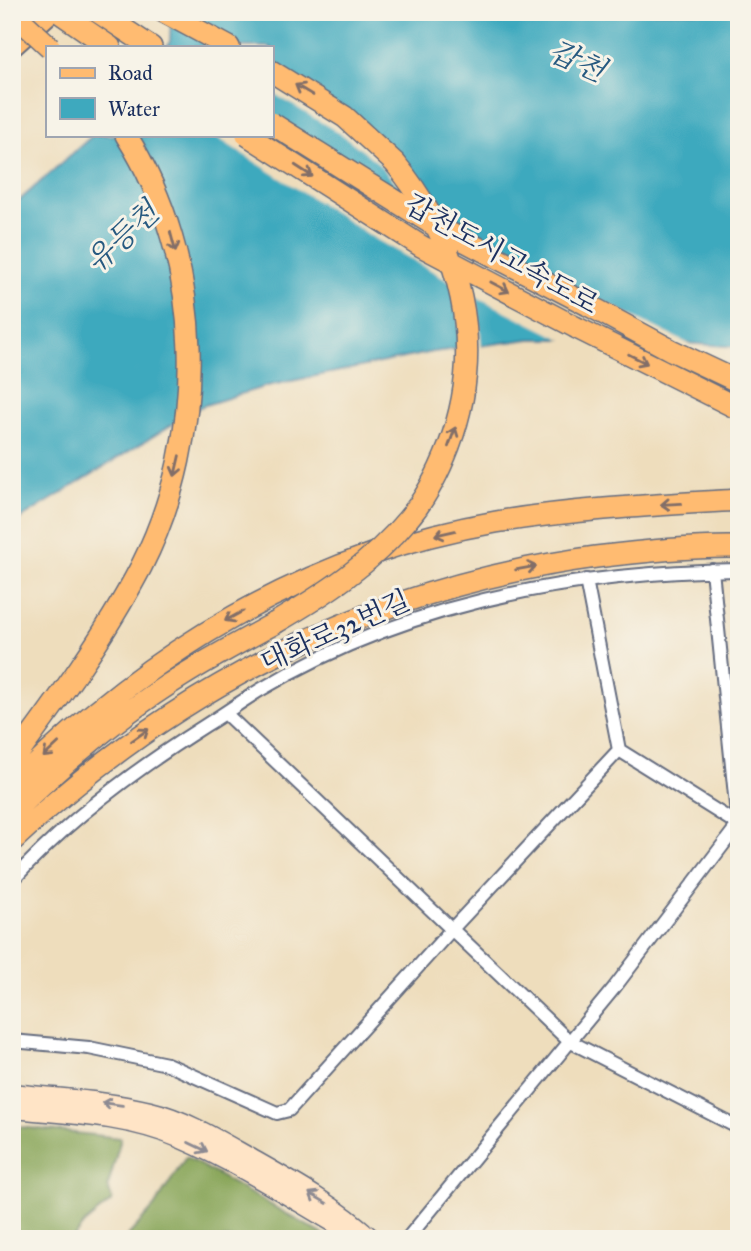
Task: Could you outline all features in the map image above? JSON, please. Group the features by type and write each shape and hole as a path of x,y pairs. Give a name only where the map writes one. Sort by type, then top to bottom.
{"highway":[{"path":"12,12 49,46"},
{"path":"59,12 109,46"},
{"path":"98,12 149,46"},
{"path":"164,12 227,46"},
{"path":"12,813 62,766 138,705 347,579 369,560 410,517 430,488 456,427 467,369 467,336 457,277 440,232 418,191 377,145 345,117 273,72"},
{"name":"갑천도시고속도로","path":"273,124 434,225 671,350 739,382"},
{"path":"12,762 103,633 142,565 165,509 182,447 188,388 188,319 182,279 162,205 127,136"},
{"name":"갑천도시고속도로","path":"249,136 421,246 739,409"},
{"path":"12,788 102,704 169,655 232,616 336,568 429,537 494,523 596,510 739,500"},
{"path":"12,841 73,786 137,736 232,677 330,629 415,597 517,570 627,553 739,547"}],"main road":[{"path":"12,20 21,12"},
{"path":"12,47 51,12"},
{"path":"12,1093 152,1111 214,1138 317,1197 372,1239"},
{"path":"12,1109 132,1124 180,1138 222,1159 360,1239"}],"street":[{"path":"407,1239 614,988 738,825 712,570"},
{"name":"대화로32번길","path":"12,881 106,795 149,760 260,690 327,655 403,624 498,595 586,580 656,573 739,570"},
{"path":"586,580 619,750 738,825"},
{"path":"225,713 569,1041 739,1128"},
{"path":"12,1041 89,1048 167,1063 277,1113 289,1110 452,929 619,750"}],"green space":[{"path":"12,1126 121,1138 108,1186 112,1201 84,1224 72,1239 12,1239"},
{"path":"186,1157 331,1239 125,1239 154,1207"}],"water":[{"path":"171,12 739,12 739,347 628,339 530,339 433,352 267,386 202,406 12,524 12,207 92,136 273,136 273,46 168,46"}],"pier":[{"path":"273,71 347,119 440,215 533,267 693,346 628,342 569,343 477,297 482,349 462,352 455,284 377,240 215,136 273,136 411,200 377,162 344,136 273,93"}],"water label":[{"name":"갑천","path":"577,61"},
{"name":"유등천","path":"122,237"}]}
